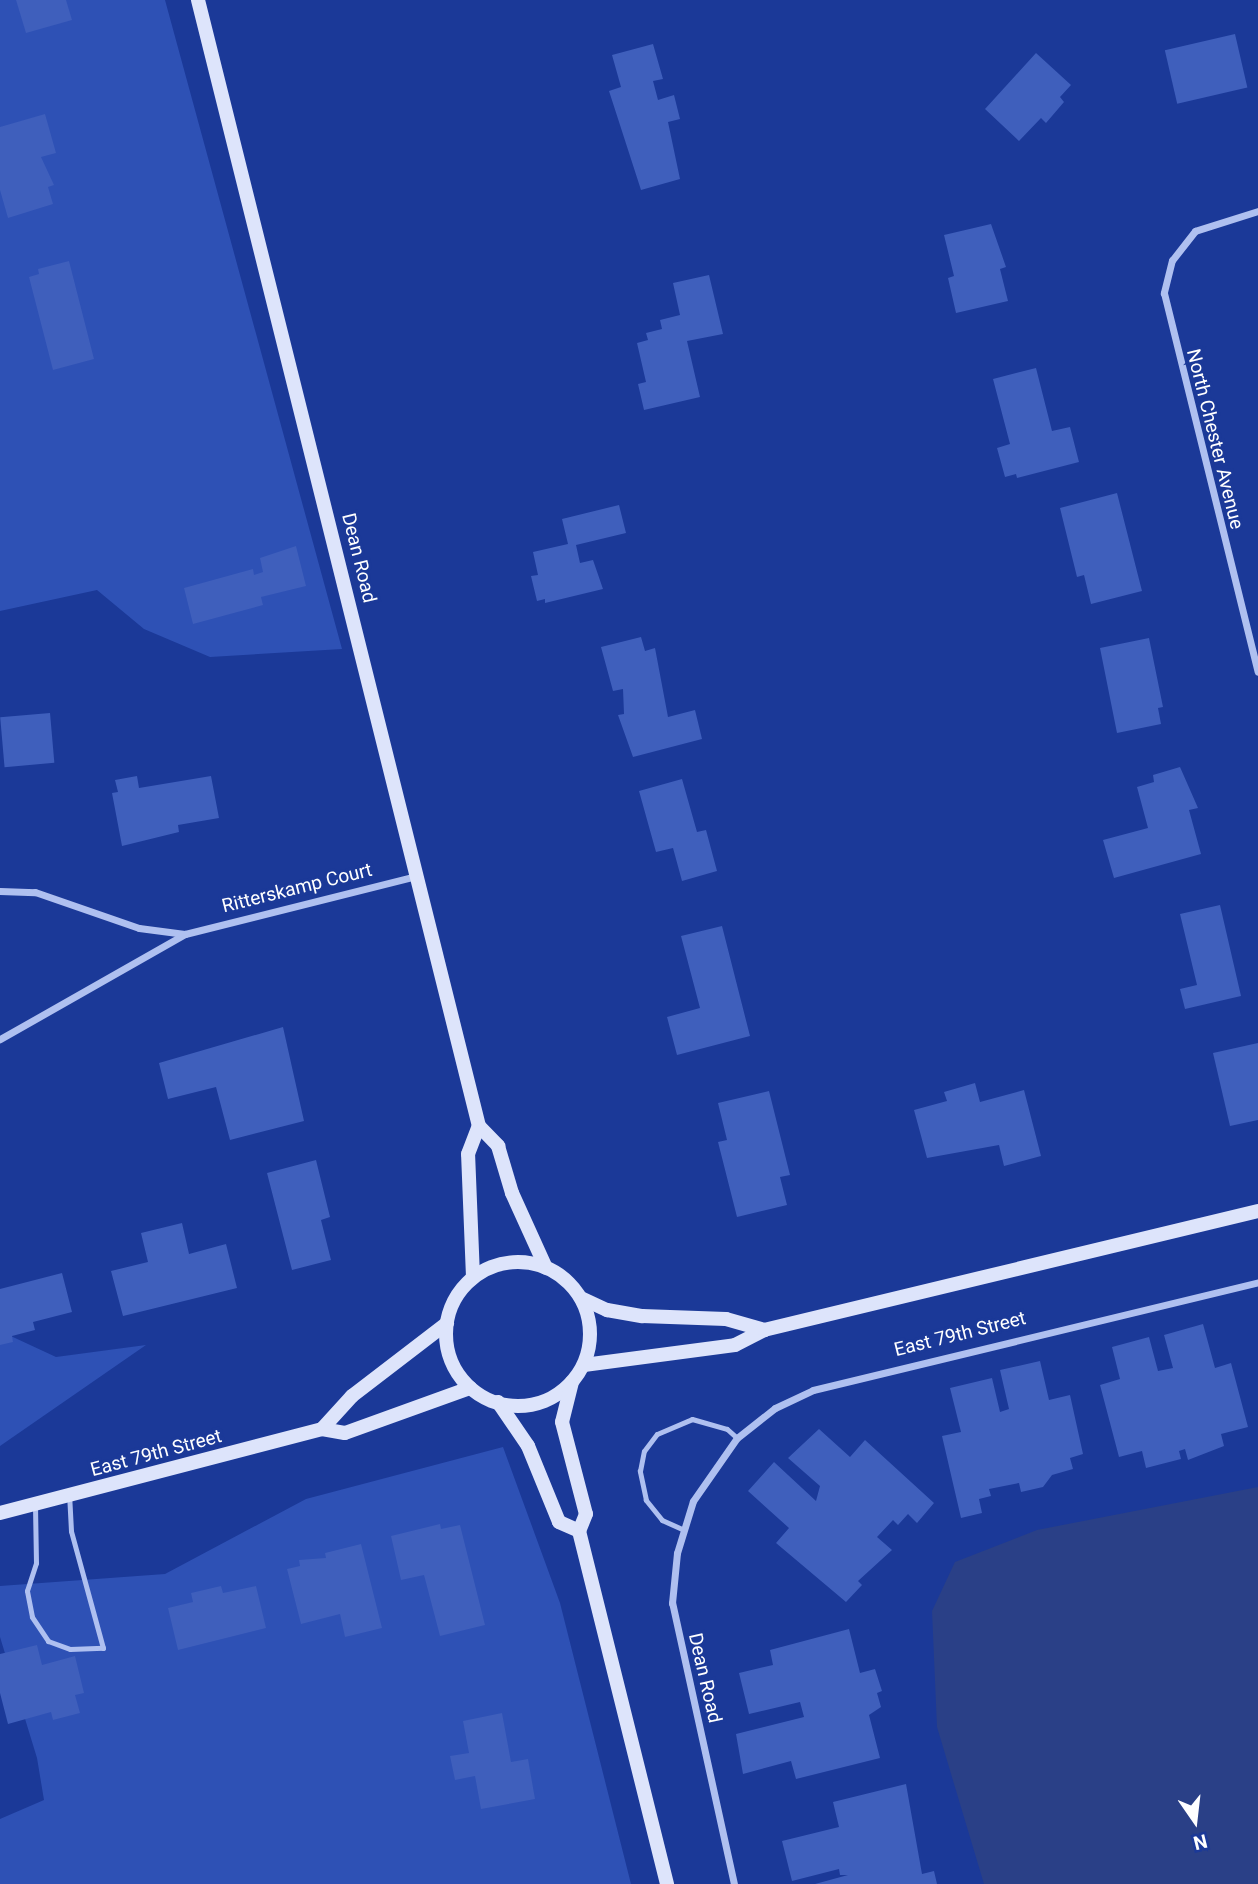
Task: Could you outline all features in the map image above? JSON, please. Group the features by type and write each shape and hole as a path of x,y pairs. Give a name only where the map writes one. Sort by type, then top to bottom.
{"street":[{"name":"Dean Road","path":"198,0 479,1126 498,1146 512,1192 546,1268"},
{"name":"North Chester Avenue","path":"1258,211 1200,228 1175,255 1165,286 1166,307 1258,672"},
{"name":"Ritterskamp Court","path":"0,1039 185,934 417,876"},
{"name":"Ritterskamp Court","path":"0,891 34,892 139,929 185,934"},
{"path":"473,1277 468,1154 479,1126"},
{"path":"584,1365 734,1345 764,1330 1258,1210"},
{"path":"572,1382 530,1404 498,1402 470,1388 450,1358 447,1323 460,1291 473,1277 515,1262 546,1268 566,1281 581,1298 590,1334 584,1365 572,1382 562,1422 586,1514 579,1531 667,1884"},
{"name":"East 79th Street","path":"704,1482 737,1438 775,1408 813,1390 1258,1282"},
{"path":"581,1298 630,1314 726,1319 764,1330"},
{"path":"322,1429 352,1396 447,1323"},
{"name":"East 79th Street","path":"0,1513 322,1429 345,1433 470,1388"},
{"path":"498,1402 528,1446 559,1522 579,1531"},
{"name":"Dean Road","path":"704,1482 682,1529 673,1584 673,1623 734,1884"}],"lane":[{"path":"682,1529 662,1520 646,1500 640,1471 644,1451 657,1434 692,1419 727,1429 737,1438"},
{"path":"35,1505 36,1563 27,1591 32,1617 48,1641 70,1649 103,1648 71,1531 69,1497"}],"shaded area":[{"path":"0,0 165,0 342,649 210,657 144,629 97,590 0,611"},
{"path":"0,1331 56,1357 146,1345 0,1446"},
{"path":"503,1447 560,1603 631,1884 0,1884 0,1819 44,1800 37,1758 0,1637 0,1586 165,1574 306,1499"},
{"path":"1258,1487 1258,1884 984,1884 937,1727 932,1611 955,1562 1037,1530"}],"building":[{"path":"16,0 66,0 72,20 26,33"},
{"path":"1235,34 1247,88 1177,104 1165,50"},
{"path":"653,44 663,79 653,81 658,100 674,95 680,119 668,122 680,179 641,190 609,91 621,87 612,55"},
{"path":"1036,53 1071,85 1060,97 1064,102 1046,123 1041,118 1019,141 985,109"},
{"path":"45,114 56,153 41,157 54,185 48,187 53,204 8,218 0,190 0,127"},
{"path":"991,224 1006,267 1000,269 1008,301 956,313 948,278 954,276 944,235"},
{"path":"69,261 94,359 53,370 29,277 39,274 38,269"},
{"path":"709,275 723,334 687,341 700,397 644,410 638,384 646,382 637,343 648,340 646,333 662,329 660,320 680,315 673,283"},
{"path":"1036,368 1052,431 1070,427 1079,462 1017,478 1016,474 1005,477 997,448 1010,444 993,379"},
{"path":"1117,493 1142,591 1091,604 1084,575 1077,577 1060,508"},
{"path":"619,505 626,533 576,545 580,563 593,560 603,589 545,603 545,599 537,601 531,576 538,575 533,552 568,544 562,519"},
{"path":"296,546 306,586 261,597 263,605 193,624 184,588 253,569 254,575 263,572 260,558"},
{"path":"641,637 645,651 655,648 668,717 695,710 702,739 633,757 618,715 624,714 623,689 613,691 601,647"},
{"path":"1149,638 1163,707 1158,708 1161,724 1117,733 1100,648"},
{"path":"50,713 54,763 5,767 0,717"},
{"path":"1180,767 1198,808 1189,810 1201,854 1114,878 1103,840 1148,828 1137,787 1154,782 1153,775"},
{"path":"137,776 139,788 211,776 219,818 178,825 179,832 122,846 112,793 118,792 115,780"},
{"path":"682,779 697,832 706,830 717,871 682,881 673,848 656,852 639,791"},
{"path":"1220,905 1241,996 1185,1009 1180,989 1197,985 1180,914"},
{"path":"722,926 750,1036 677,1055 667,1017 700,1008 681,936"},
{"path":"283,1027 304,1121 230,1140 216,1087 168,1099 159,1063"},
{"path":"1258,1043 1258,1120 1230,1126 1213,1053"},
{"path":"975,1083 980,1102 1024,1090 1041,1156 1004,1166 999,1145 927,1158 914,1110 947,1101 944,1092"},
{"path":"769,1091 790,1175 780,1177 787,1205 737,1217 718,1142 727,1140 718,1103"},
{"path":"316,1160 330,1217 321,1220 331,1260 292,1270 267,1173"},
{"path":"182,1223 189,1254 226,1244 237,1288 123,1316 111,1271 148,1262 141,1233"},
{"path":"62,1273 72,1312 33,1322 35,1330 12,1336 13,1342 0,1345 0,1289"},
{"path":"1203,1324 1215,1368 1231,1363 1248,1427 1221,1434 1224,1446 1188,1460 1185,1449 1179,1451 1181,1459 1146,1468 1142,1451 1119,1457 1100,1385 1120,1379 1112,1347 1149,1337 1158,1371 1173,1368 1164,1335"},
{"path":"1040,1361 1049,1400 1070,1395 1083,1454 1070,1458 1073,1469 1052,1475 1043,1487 1021,1492 1019,1483 989,1489 991,1496 979,1499 982,1513 961,1518 942,1436 961,1432 950,1388 992,1378 1000,1412 1009,1409 1000,1370"},
{"path":"819,1429 850,1457 865,1440 934,1503 917,1523 908,1514 898,1525 893,1520 877,1537 892,1550 858,1581 862,1585 846,1602 776,1543 789,1528 748,1491 774,1462 816,1501 820,1486 788,1458"},
{"path":"440,1524 441,1529 460,1525 485,1625 440,1636 424,1575 401,1580 391,1536"},
{"path":"361,1544 382,1628 345,1637 340,1614 301,1624 287,1569 300,1566 299,1560 326,1558 325,1553"},
{"path":"221,1586 223,1593 256,1586 266,1628 178,1650 168,1608 193,1602 191,1593"},
{"path":"849,1629 860,1673 875,1669 882,1691 877,1693 881,1707 869,1715 880,1758 796,1779 791,1761 743,1774 736,1734 804,1717 800,1702 749,1714 739,1673 773,1665 770,1650"},
{"path":"37,1645 42,1665 75,1656 84,1693 75,1695 80,1713 53,1720 51,1712 8,1724 0,1693 0,1654"},
{"path":"502,1713 511,1762 528,1759 535,1799 481,1809 475,1776 455,1780 450,1756 469,1753 463,1721"},
{"path":"906,1784 922,1874 934,1871 937,1884 815,1884 848,1875 840,1875 839,1869 792,1881 782,1841 839,1827 833,1802"}]}
